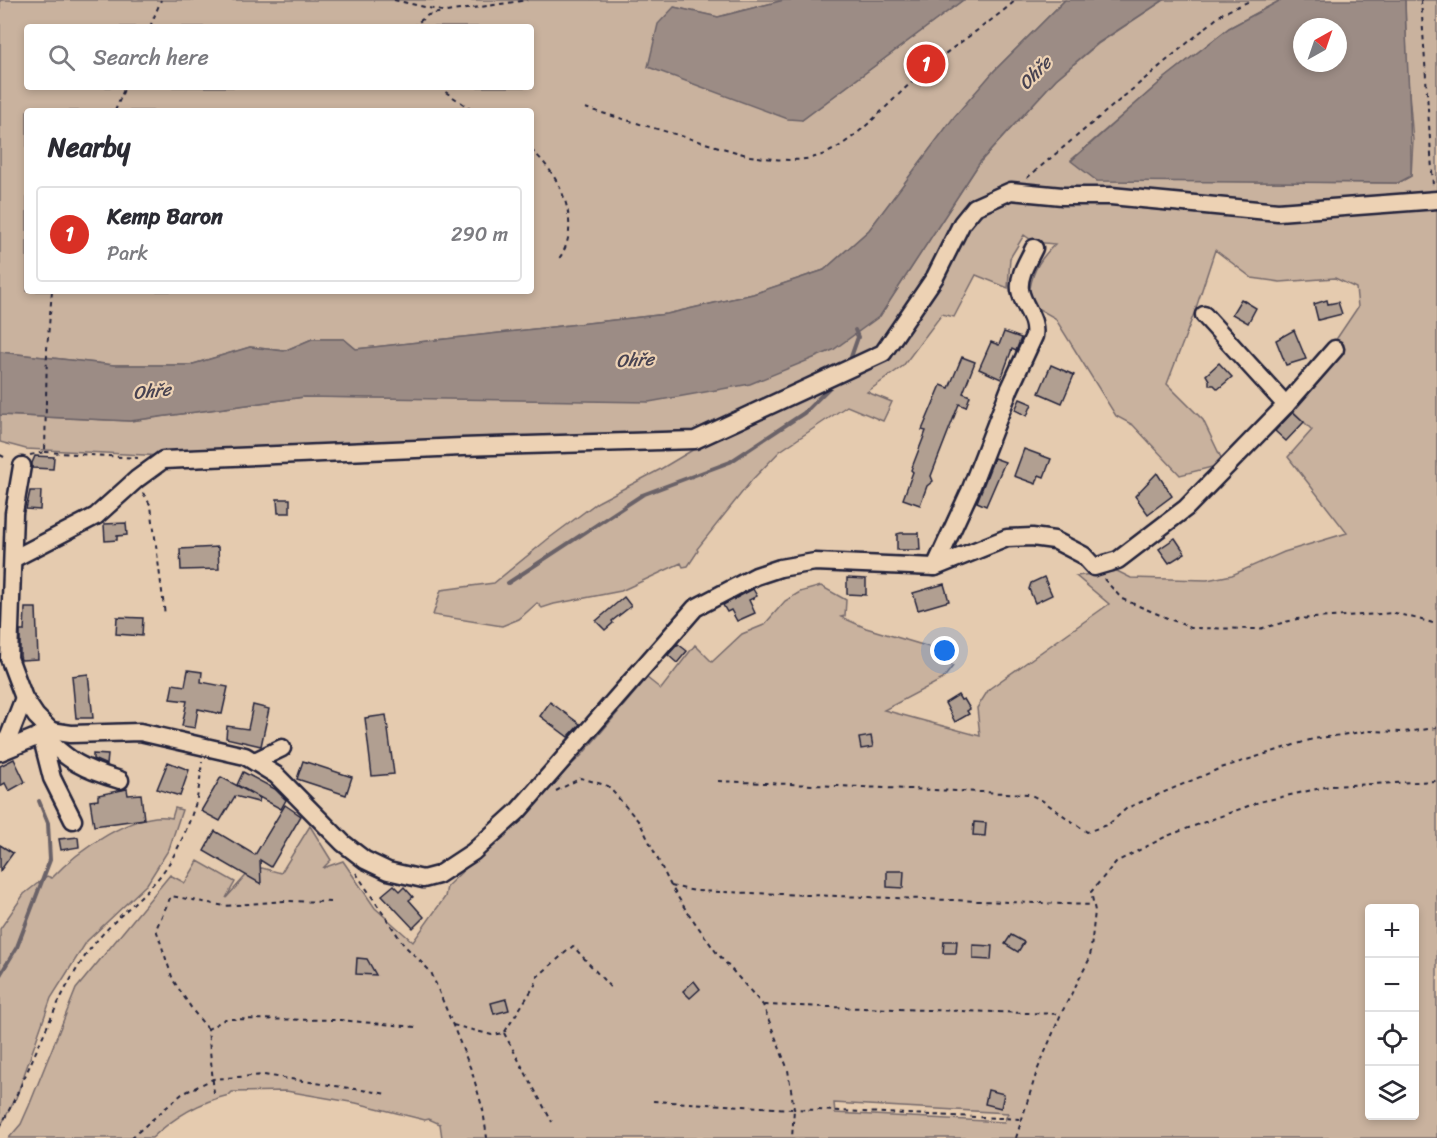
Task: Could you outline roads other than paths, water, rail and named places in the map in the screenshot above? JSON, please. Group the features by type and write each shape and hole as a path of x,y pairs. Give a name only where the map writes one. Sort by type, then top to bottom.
{"street":[{"path":"13,560 96,516 137,479 163,460 695,440 883,353 935,277 962,223 975,207 1011,191 1062,196 1111,196 1278,212 1436,200"},
{"path":"935,567 970,490 1010,388 1035,336 1034,321 1020,291 1021,276 1034,248"},
{"path":"1204,315 1286,405"},
{"path":"2,751 46,732 71,734 140,732 245,756 276,775 343,843 365,860 388,871 423,879 438,875 473,852 518,811 695,608 756,576 780,568 816,562 935,567 1007,538 1032,537 1054,540 1083,555 1094,567 1118,560 1186,508 1286,405 1335,349"},
{"path":"22,466 14,513 13,560 5,654 24,698 64,757 89,771 120,780"},
{"path":"2,751 24,698"},
{"path":"46,732 52,778 73,820"},
{"path":"255,761 282,748"}],"water":[{"path":"784,0 963,0 802,120 788,119 648,67 658,24 674,7 718,17"},
{"name":"Ohře","path":"1065,0 1164,0 1098,43 1056,79 980,162 880,316 833,350 750,384 649,402 304,397 130,421 0,415 0,352 114,365 190,365 250,347 284,351 312,339 344,339 356,349 667,314 753,294 824,270 869,230 954,117 994,71"},
{"path":"1281,0 1405,0 1411,176 1398,183 1097,181 1071,161 1165,78 1229,28"}],"waterway":[{"path":"851,357 858,337 855,330"},
{"path":"508,583 642,495 730,462 804,413 830,387"},
{"path":"0,975 17,947 50,860 48,823 39,801"}],"place":[{"name":"Kemp Baron","path":"926,64"}]}
